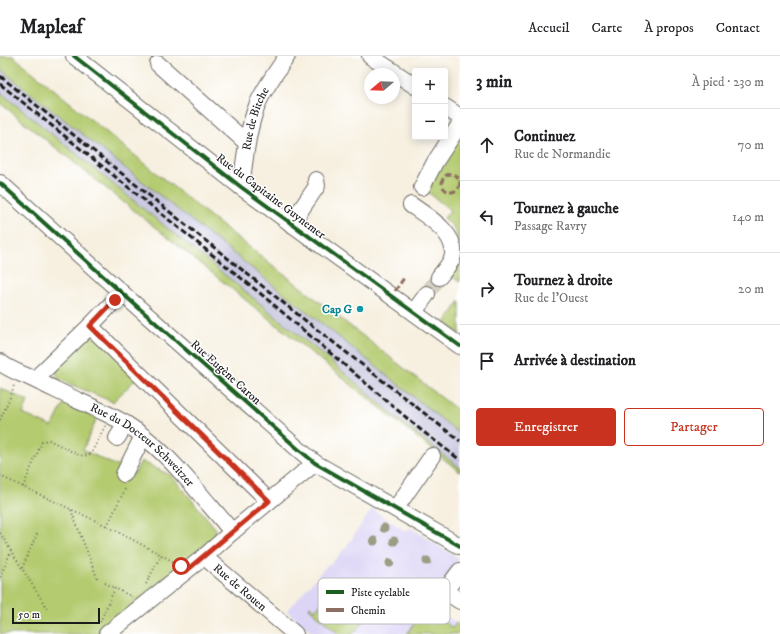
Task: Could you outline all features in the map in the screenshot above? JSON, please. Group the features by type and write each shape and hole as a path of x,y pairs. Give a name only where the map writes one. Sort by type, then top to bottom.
{"street":[{"name":"Rue du Capitaine Guynemer","path":"74,56 241,187 460,346"},
{"name":"Rue de Bitche","path":"241,187 247,143 258,103 287,56"},
{"path":"370,56 412,84"},
{"path":"158,64 247,143"},
{"path":"448,109 460,117"},
{"path":"422,187 435,162 460,124"},
{"path":"291,224 317,186 316,180"},
{"name":"Rue Eugène Caron","path":"0,182 122,293 297,448 315,462 460,546"},
{"path":"412,205 442,228 451,240 453,246 452,260 439,277"},
{"path":"35,379 122,293"},
{"path":"414,312 427,294"},
{"path":"90,326 269,501"},
{"name":"Rue du Docteur Schweitzer","path":"0,362 4,366 35,379 51,394 110,416 126,424 143,436 164,453 189,480 232,532"},
{"path":"117,438 126,424"},
{"path":"124,474 143,436"},
{"path":"396,508 432,456"},
{"path":"102,631 205,556 315,462"},
{"name":"Rue de Rouen","path":"205,556 291,633"},
{"path":"450,582 460,572"},
{"path":"450,595 460,601"}],"path":[{"path":"0,420 11,395"},
{"path":"23,487 42,442 49,440 79,455 88,455 92,453 106,424"},
{"path":"0,476 107,526 181,566 186,571"},
{"path":"70,509 98,580"},
{"path":"0,533 48,610"},
{"path":"22,568 36,534"},
{"path":"0,577 11,551"},
{"path":"144,587 161,555"},
{"path":"105,584 132,597"},
{"path":"102,631 115,588"}],"shaded area":[{"path":"0,69 460,434 460,468 398,419 328,359 0,92"},
{"path":"372,509 405,531 411,528 459,559 446,578 318,578 318,624 450,624 450,619 460,626 460,634 314,634 287,611 328,564 330,565 346,547"}],"green space":[{"path":"0,56 13,56 192,202 460,412 460,434 0,69"},
{"path":"0,92 328,359 398,419 460,468 460,472 0,103"},
{"path":"460,131 460,282 447,273 457,242 455,231 444,218 450,210 424,189"},
{"path":"460,301 460,334 445,323"},
{"path":"92,331 138,377 113,402 58,379 55,366"},
{"path":"0,388 28,401 23,414 52,427 64,403 97,418 83,450 134,474 141,461 172,476 216,529 214,538 98,634 0,634"},
{"path":"310,606 315,610 318,607 318,616 309,608"},
{"path":"456,623 460,626 460,634 407,634 414,624 447,624 453,628"},
{"path":"327,624 362,624 353,634 339,634"}],"tunnel":[{"path":"427,294 439,277"}],"railway":[{"path":"0,76 306,321 460,441"},
{"path":"0,84 261,294 421,430 460,460"}],"marked path":[{"path":"451,174 455,175 459,179 460,183 459,187 455,191 451,192 447,191 443,187 442,183 443,179 447,175 451,174"},
{"path":"395,291 404,278"},
{"path":"90,326 269,501"}],"cycle path":[{"path":"74,56 241,187 460,346"},
{"path":"0,183 114,286 315,463 460,546"}],"place":[{"name":"Cap G","path":"360,309"}],"route":[{"path":"115,300 90,326 269,501 186,571 181,566"}]}
